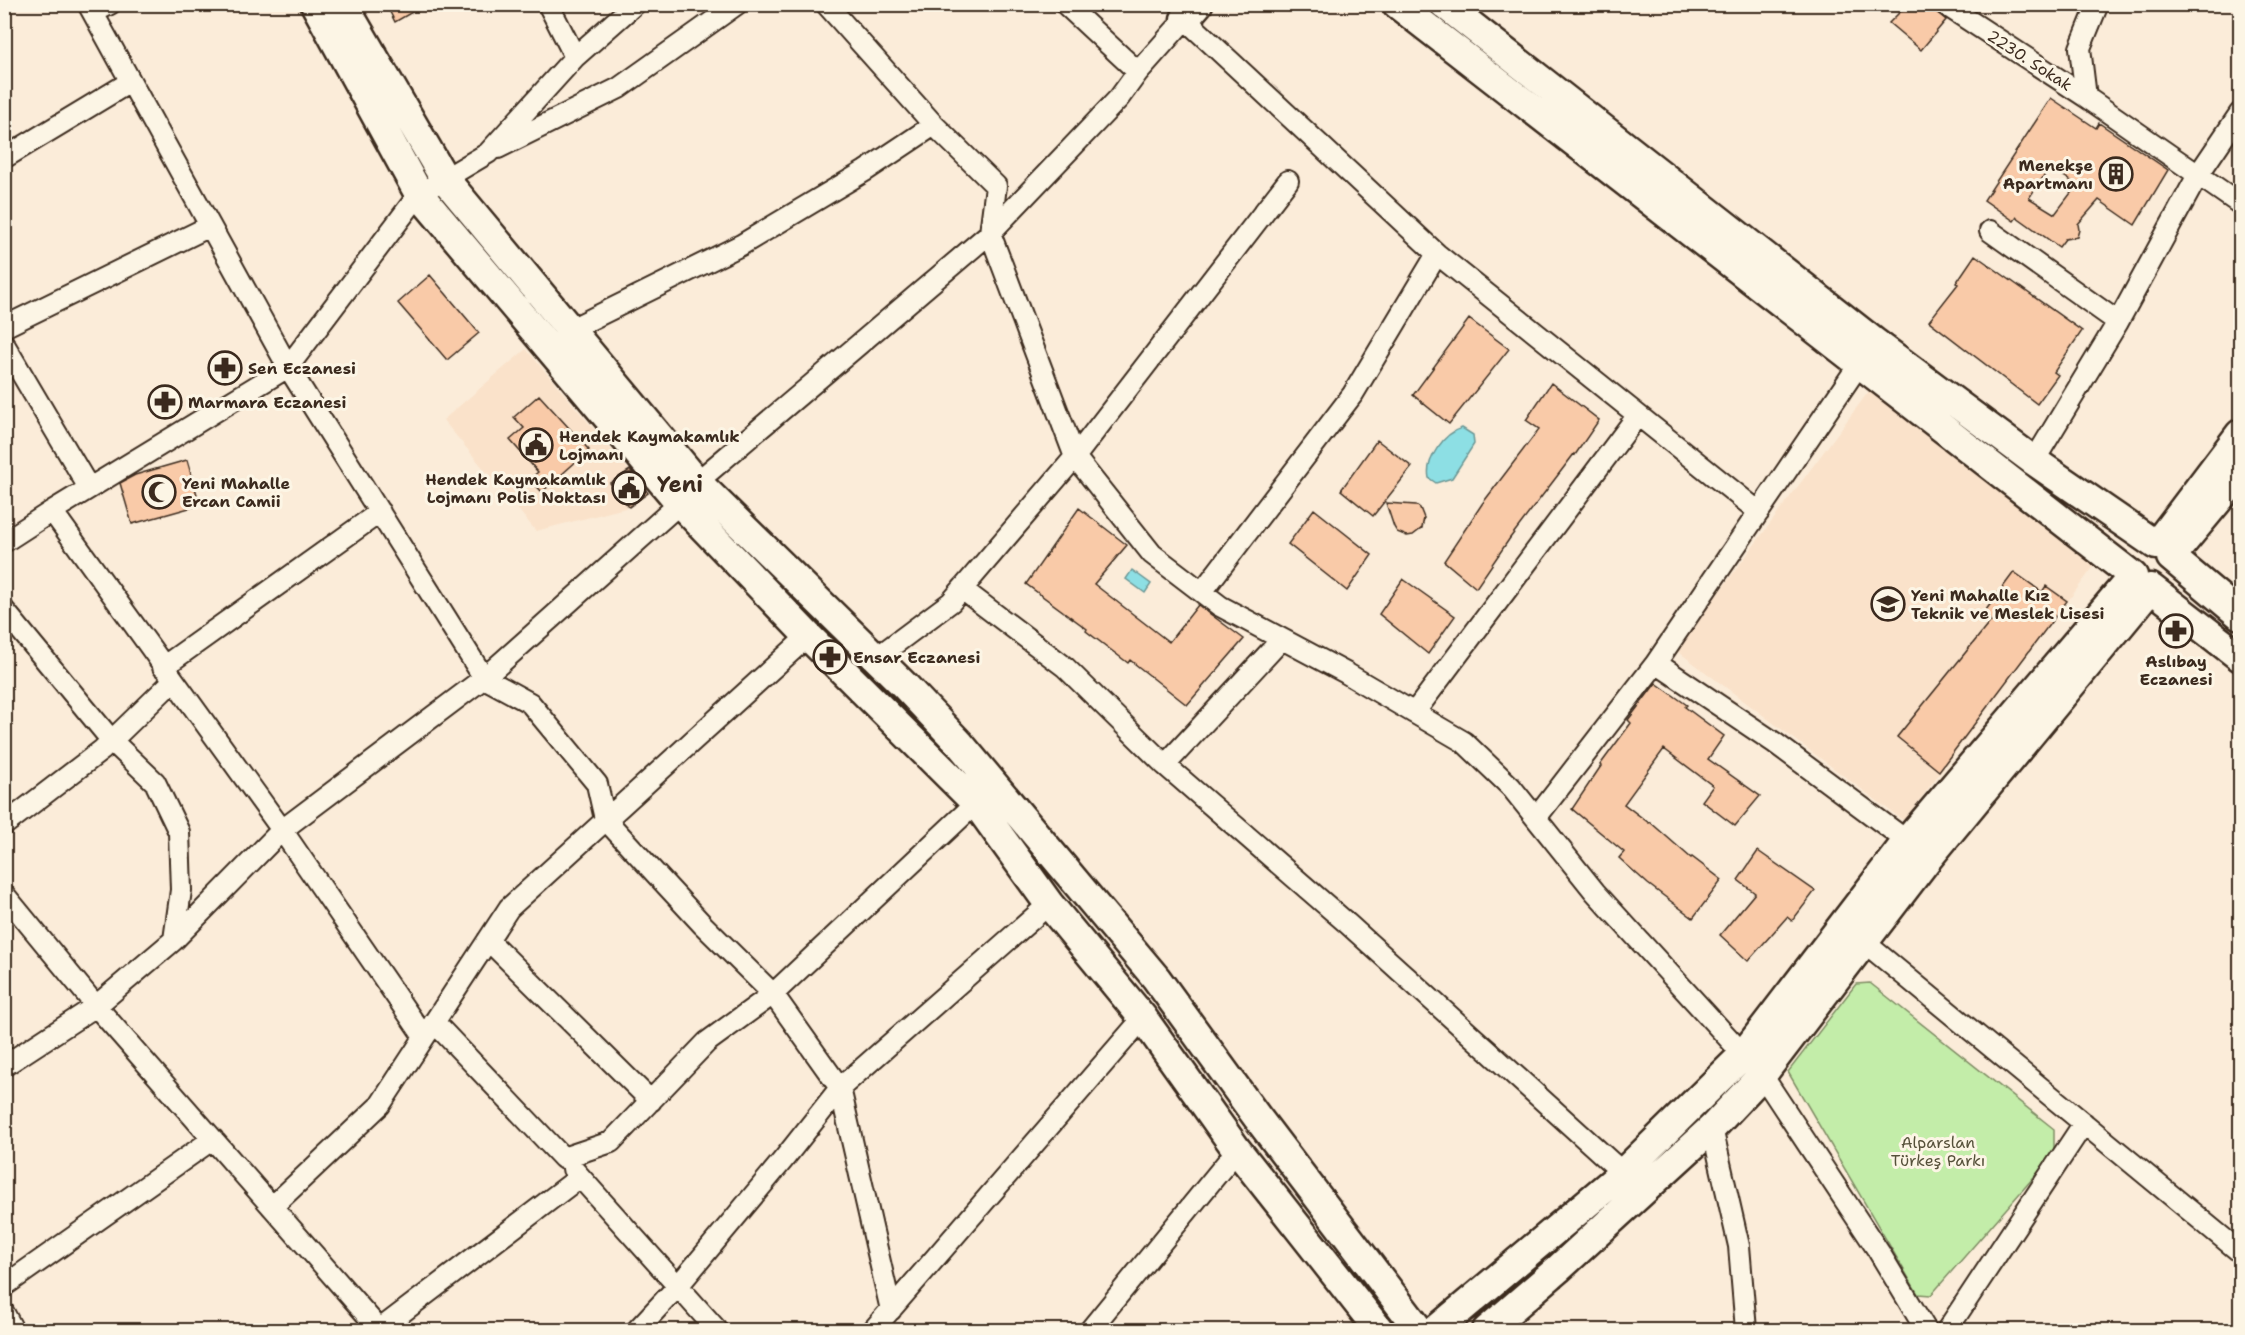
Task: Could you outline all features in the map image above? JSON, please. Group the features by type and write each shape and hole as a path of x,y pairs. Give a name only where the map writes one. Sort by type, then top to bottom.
{"main road":[{"path":"315,4 419,194 689,492 808,636 976,803 1049,904 1143,1018 1237,1150 1378,1330"},
{"path":"343,4 444,178 569,330 689,492 876,658 960,744 1155,978 1257,1118 1419,1330"},
{"path":"1397,4 2241,657"},
{"path":"1444,4 1874,342 2034,460 2163,551 2241,615"},
{"path":"2163,551 2241,434"},
{"path":"2163,551 2241,474"},
{"path":"2142,546 2163,551 2173,564 2170,577 2158,586 2142,582 2130,569 2132,555 2142,546"},
{"path":"1487,1330 1558,1269 1712,1128 1907,841 2142,582"},
{"path":"1436,1330 1753,1065 1864,942 2142,582"}],"street":[{"path":"548,4 575,57"},
{"path":"488,153 575,57 635,4"},
{"path":"4,543 89,488 288,367 419,194 488,153 619,88 737,4"},
{"path":"826,4 934,125 996,186 990,233 1075,457 1152,554 1220,606 1464,742 1510,787 1595,892 1753,1065 1879,1252 1926,1330"},
{"path":"1065,4 1138,72"},
{"name":"2230. Sokak","path":"1944,4 2086,96 2241,204"},
{"path":"2086,96 2080,48 2098,4"},
{"path":"97,7 130,82 288,367 484,678 530,703 597,784 605,819 703,925 773,994 840,1088 891,1310"},
{"path":"4,1066 96,1006 174,940 282,830 484,678 689,492 990,233 1119,98 1192,9 1437,254 1759,512"},
{"path":"4,158 130,82"},
{"path":"2034,460 2118,322 2198,175 2241,113"},
{"path":"569,330 741,245 865,171 934,125"},
{"path":"876,658 951,602 1075,457 1288,181"},
{"path":"4,327 210,226"},
{"path":"1990,231 2118,322"},
{"path":"1202,592 1353,394 1437,254"},
{"path":"4,344 89,488"},
{"path":"1536,818 1656,663 1860,363"},
{"path":"1414,713 1638,415"},
{"path":"52,511 168,674 429,1029 563,1158 717,1330"},
{"path":"4,825 112,741 168,674 380,512"},
{"path":"962,589 1065,667 1166,765 1348,924 1623,1173"},
{"path":"4,610 112,741 155,782 179,831 181,890 174,940"},
{"path":"272,1207 380,1104 509,908 808,636"},
{"path":"1166,765 1282,639"},
{"path":"1656,663 1775,743 1907,841"},
{"path":"563,1158 611,1142 707,1042 773,994 976,803"},
{"path":"4,894 96,1006 379,1330 580,1177"},
{"path":"637,1330 678,1286 840,1088 1049,904"},
{"path":"488,940 651,1101"},
{"path":"1864,942 2241,1252"},
{"path":"873,1330 1143,1018"},
{"path":"1947,1330 2084,1123"},
{"path":"1712,1128 1739,1246 1746,1330"},
{"path":"4,1286 213,1139"},
{"path":"1090,1330 1237,1150"},
{"path":"4,1313 13,1330"}],"shaded area":[{"name":"Hendek Kaymakamlık Lojmanı","path":"526,349 648,493 629,507 536,531 443,420"},
{"name":"Yeni Mahalle Kız Teknik ve Meslek Lisesi","path":"1872,387 2100,558 1904,821 1676,650"}],"green space":[{"name":"Alparslan Türkeş Parkı","path":"1870,983 2054,1129 2054,1154 1931,1295 1918,1294 1788,1072 1856,984"}],"water":[{"path":"1462,428 1473,435 1474,444 1452,478 1436,483 1429,478 1433,456 1449,435"},
{"path":"1132,570 1151,584 1145,593 1126,579"}],"building":[{"path":"386,4 426,4 395,22"},
{"path":"1908,4 1927,4 1946,20 1921,50 1889,23"},
{"path":"2051,98 2096,128 2099,123 2168,170 2135,225 2099,200 2078,224 2077,237 2065,239 2059,247 2017,217 2014,221 1984,200","holes":["2050,167 2077,185 2055,214 2029,198"]},
{"path":"1975,255 2082,331 2054,372 2058,375 2037,404 1929,321 1958,284 1956,283"},
{"path":"430,275 479,333 447,360 398,303"},
{"path":"1469,319 1509,349 1449,424 1413,395"},
{"path":"1551,383 1599,420 1575,455 1510,538 1476,588 1444,561 1482,504 1539,429 1526,420"},
{"name":"Hendek Kaymakamlık Lojmanı","path":"539,395 589,450 542,492 530,479 538,472 510,440 524,428 514,417"},
{"path":"1377,440 1412,467 1373,516 1341,490"},
{"name":"Yeni Mahalle Ercan Camii","path":"187,460 200,505 132,524 120,483 135,475"},
{"name":"Hendek Kaymakamlık Lojmanı Polis Noktası","path":"630,470 648,493 629,507 610,483"},
{"path":"1386,503 1416,505 1420,508 1424,518 1422,528 1413,535 1407,536 1397,532"},
{"path":"1079,508 1127,545 1094,584 1169,642 1198,605 1244,639 1187,705 1130,660 1128,663 1026,584"},
{"path":"1314,509 1372,555 1347,591 1288,544"},
{"path":"2014,572 2042,592 2046,586 2067,601 1939,771 1897,737 1991,621 1983,614"},
{"path":"1403,579 1455,616 1428,654 1379,614"},
{"path":"1656,683 1724,736 1708,759 1760,796 1735,826 1702,801 1713,786 1664,749 1624,804 1722,880 1693,918 1648,884 1619,858 1624,852 1572,809 1600,765 1631,723 1628,720"},
{"path":"1758,851 1815,891 1792,921 1787,917 1748,961 1720,935 1755,893 1738,880"}],"place":[{"name":"Menekşe Apartmanı","path":"2116,174"},
{"name":"Sen Eczanesi","path":"225,368"},
{"name":"Marmara Eczanesi","path":"165,402"},
{"name":"Hendek Kaymakamlık Lojmanı","path":"536,445"},
{"name":"Hendek Kaymakamlık Lojmanı Polis Noktası","path":"629,488"},
{"name":"Yeni Mahalle Ercan Camii","path":"159,492"},
{"name":"Yeni Mahalle Kız Teknik ve Meslek Lisesi","path":"1888,604"},
{"name":"Aslıbay Eczanesi","path":"2176,631"},
{"name":"Ensar Eczanesi","path":"830,657"}],"district":[{"name":"Yeni","path":"680,484"}]}
